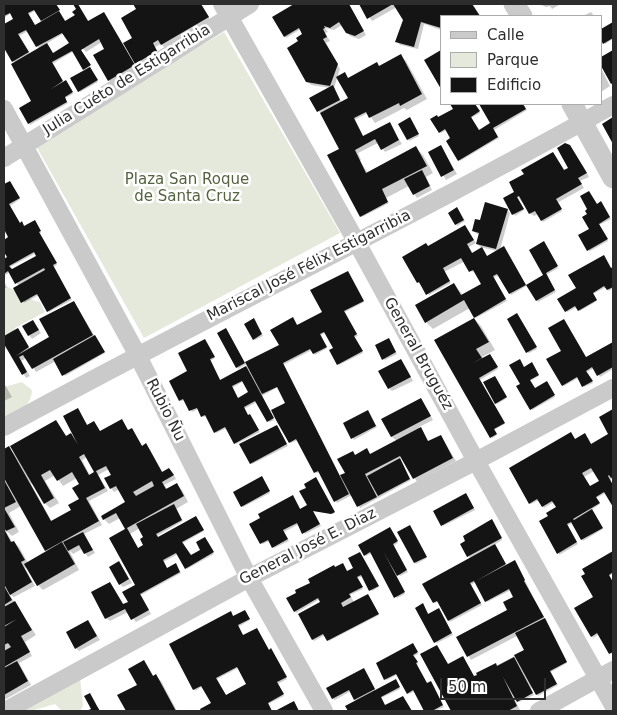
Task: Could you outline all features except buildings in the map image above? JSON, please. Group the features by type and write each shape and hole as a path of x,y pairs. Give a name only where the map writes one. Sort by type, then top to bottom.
{"street":[{"name":"Julia Cuéto de Estigarribia","path":"4,158 225,10 250,4"},
{"path":"514,4 521,15"},
{"name":"General Bruguéz","path":"225,10 356,241 476,461 606,674 613,705"},
{"name":"Mariscal José Félix Estigarribia","path":"4,426 137,354 356,241 577,113 613,104"},
{"name":"Rubio Ñu","path":"4,110 137,354 249,578 324,711"},
{"path":"577,113 613,178"},
{"name":"General José E. Diaz","path":"5,711 249,578 613,388"},
{"path":"539,711 606,674"}],"green space":[{"name":"Plaza San Roque de Santa Cruz","path":"224,32 340,233 144,338 35,144"},
{"path":"4,286 40,302 45,312 15,328 10,345 4,351"},
{"path":"22,382 32,390 29,401 19,411 4,418 4,387"},
{"path":"80,677 83,706 80,711 62,711 55,704 31,711 16,711"}]}
